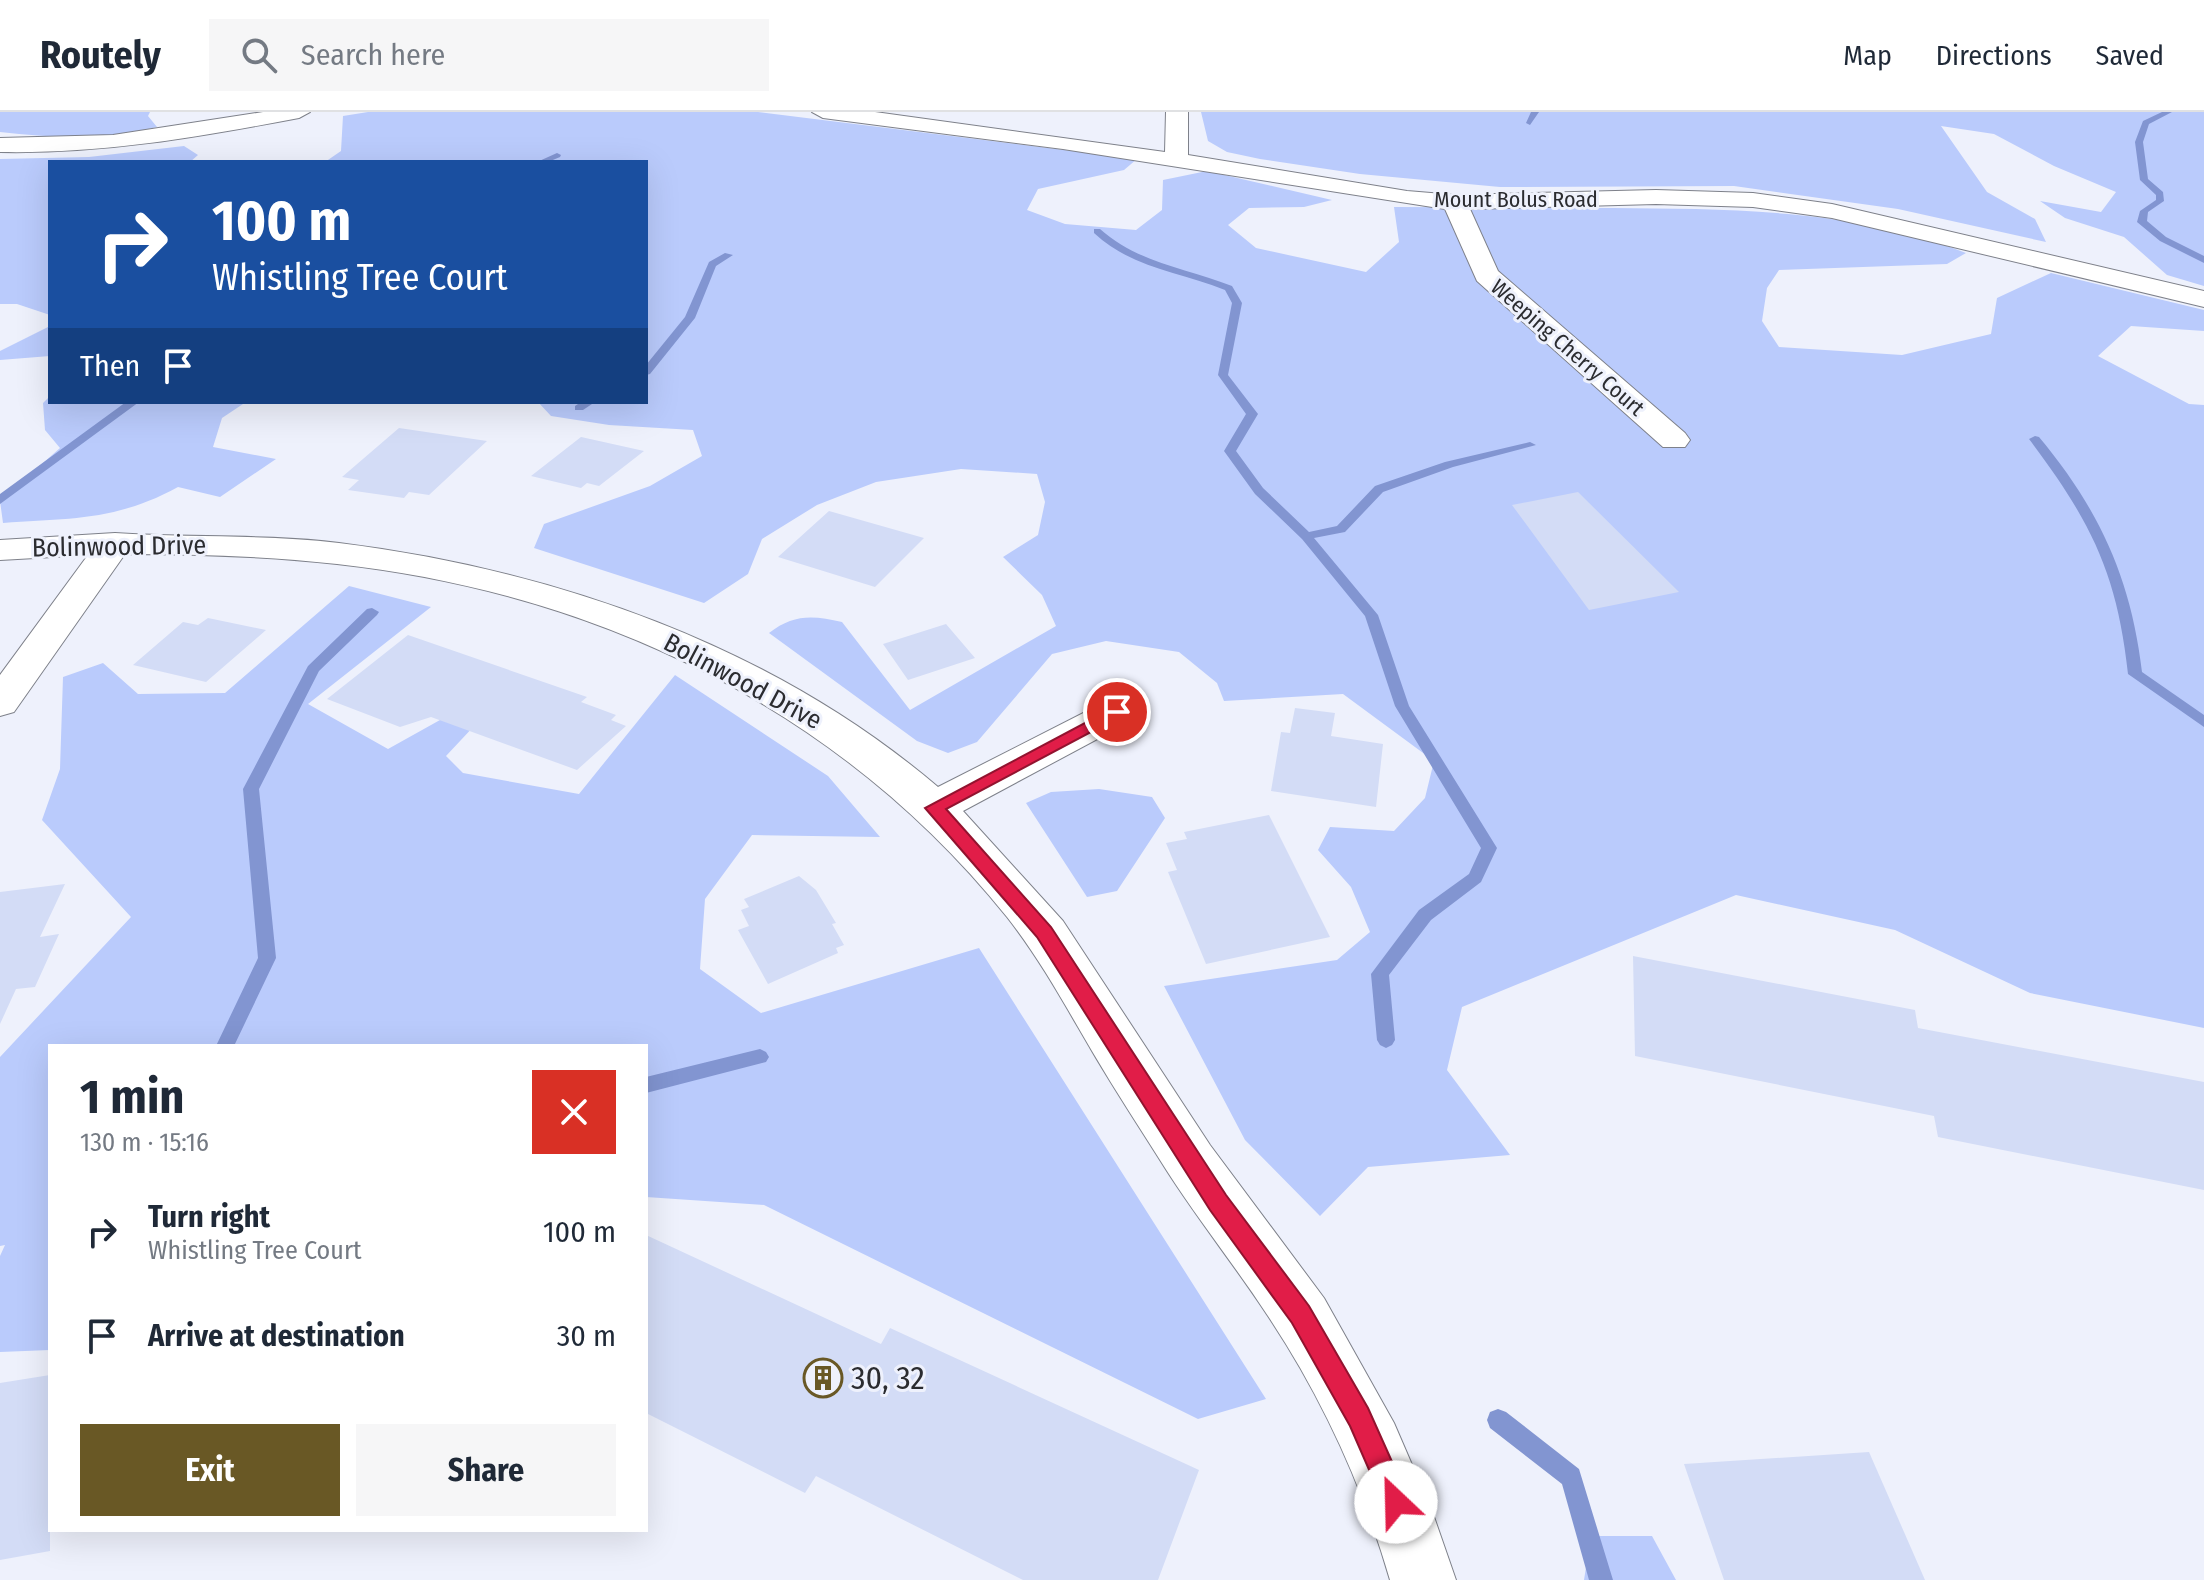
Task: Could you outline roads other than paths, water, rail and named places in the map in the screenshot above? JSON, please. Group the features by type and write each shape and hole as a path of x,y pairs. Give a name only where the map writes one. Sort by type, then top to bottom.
{"street":[{"path":"0,145 80,146 128,141 299,112"},
{"name":"Mount Bolus Road","path":"823,112 1176,160 1333,188 1455,202 1656,197 1753,200 1832,211 2204,299"},
{"path":"1176,160 1177,112"},
{"name":"Weeping Cherry Court","path":"1455,202 1486,275 1674,440"},
{"path":"0,703 115,543"},
{"name":"Bolinwood Drive","path":"0,550 115,543 229,545 333,554 438,570 570,600 697,651 813,714 934,808 1044,932 1209,1190 1301,1315 1359,1417 1409,1531 1423,1580"},
{"path":"934,808 1117,712"}],"waterway":[{"path":"1530,123 1535,112"},
{"path":"2168,112 2146,123 2139,142 2144,180 2160,194 2160,201 2144,211 2142,222 2163,239 2204,260"},
{"path":"546,160 557,155"},
{"path":"1097,231 1111,244 1143,261 1229,288 1237,303 1223,375 1252,414 1230,451 1259,491 1306,536"},
{"path":"648,370 690,318 712,264 728,255"},
{"path":"0,500 130,404"},
{"path":"579,408 586,404"},
{"path":"2035,439 2075,491 2105,548 2125,609 2135,674 2204,722"},
{"path":"1306,536 1341,529 1379,489 1449,464 1530,445"},
{"path":"1306,536 1371,615 1402,706 1489,848 1475,878 1425,915 1380,974 1386,1040"},
{"path":"226,1044 267,958 251,789 313,669 372,612"},
{"path":"648,1085 760,1057"},
{"path":"1498,1420 1571,1477 1601,1580"}],"place":[{"name":"30, 32","path":"823,1378"}]}
